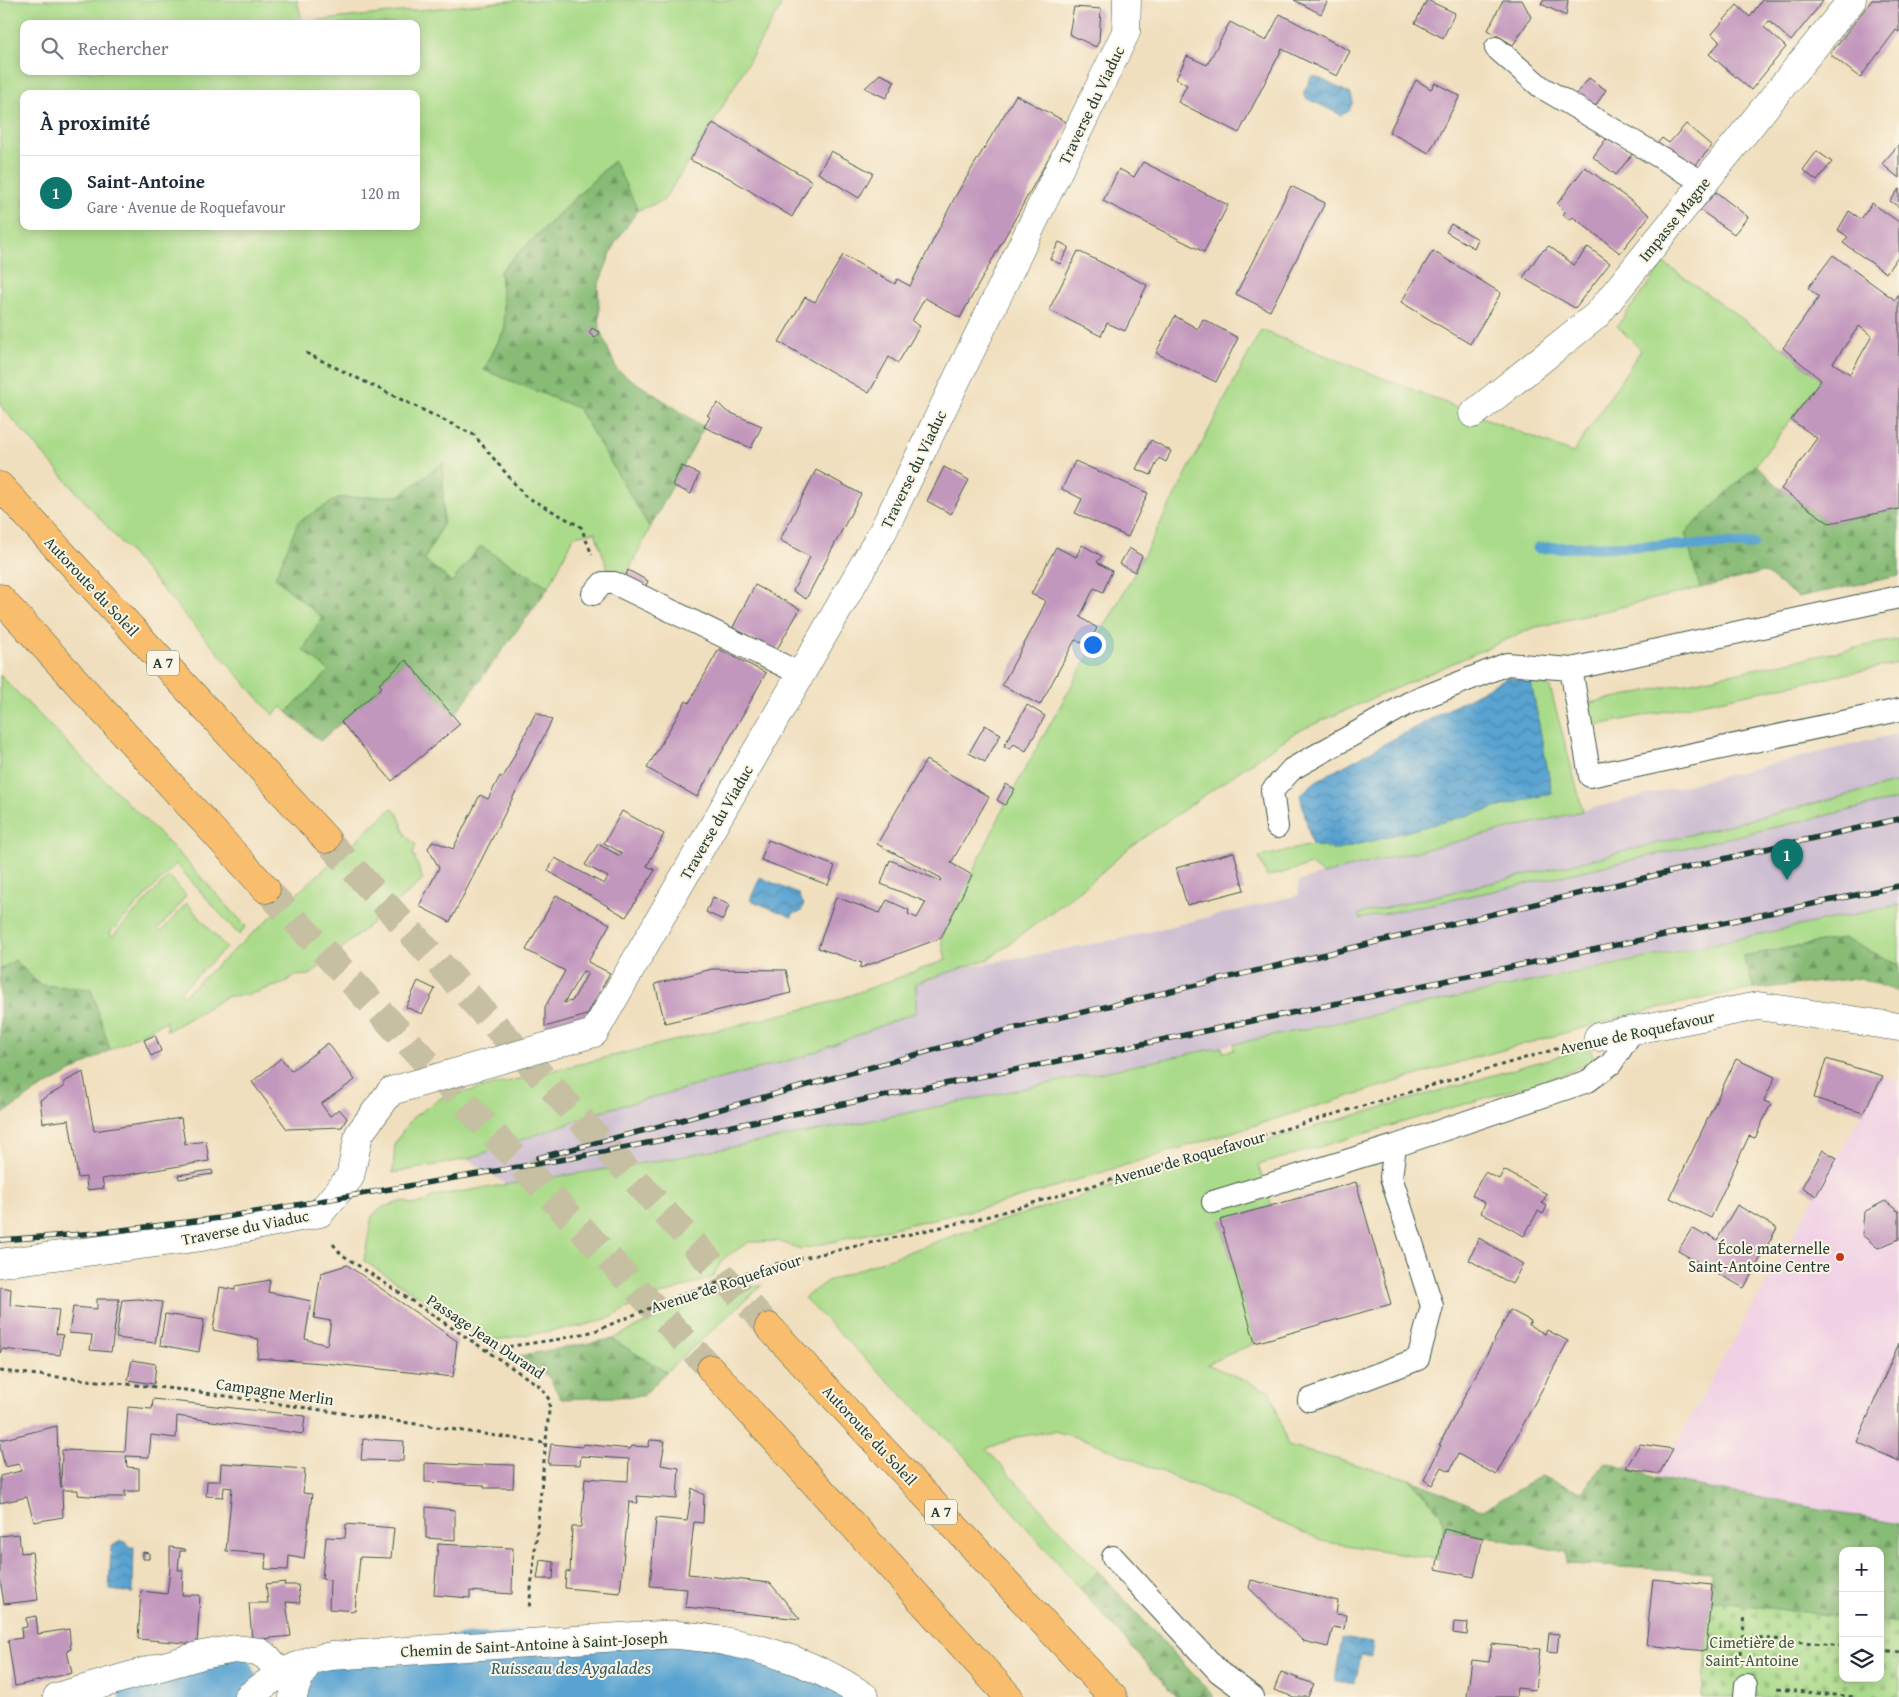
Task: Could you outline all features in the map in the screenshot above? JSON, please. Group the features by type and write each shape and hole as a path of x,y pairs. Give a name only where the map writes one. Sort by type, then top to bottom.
{"highway":[{"name":"Autoroute du Soleil","path":"2,488 326,839"},
{"path":"0,598 266,890"},
{"name":"Autoroute du Soleil","path":"769,1327 1113,1697"},
{"path":"711,1369 1009,1697"}],"street":[{"name":"Traverse du Viaduc","path":"0,1263 201,1237 320,1213 350,1177 359,1134 391,1091 594,1033 882,533 1126,32 1127,0"},
{"name":"Impasse Magne","path":"1473,414 1597,315 1852,0"},
{"name":"Avenue de Roquefavour","path":"1598,1036 1758,1006 1899,1027"},
{"name":"Chemin de Saint-Antoine à Saint-Joseph","path":"248,1697 280,1673 311,1660 331,1656 526,1642 677,1635 714,1640 786,1657 813,1667 847,1684 865,1697"},
{"path":"57,1697 202,1655 235,1649 249,1649 259,1652 267,1657 280,1673"},
{"path":"293,1697 296,1682 301,1672 311,1660"}],"lane":[{"path":"1496,48 1541,87 1704,183"},
{"path":"598,589 614,583 801,674"},
{"path":"1277,827 1272,791 1292,769 1408,703 1507,664 1571,669 1899,597"},
{"path":"1571,669 1590,776 1899,710"},
{"path":"1213,1202 1395,1146 1588,1081 1611,1064 1634,1029"},
{"path":"1308,1400 1418,1358 1432,1306 1391,1177 1395,1146"},
{"path":"1114,1557 1219,1672 1253,1697"}],"path":[{"path":"306,353 474,435 525,496 581,527 598,589"},
{"name":"Avenue de Roquefavour","path":"485,1350 560,1339 595,1331 686,1293 776,1264 982,1218 1598,1036"},
{"name":"Passage Jean Durand","path":"320,1213 322,1230 341,1254 540,1387 550,1401 526,1642"},
{"name":"Campagne Merlin","path":"0,1371 185,1390 545,1443"},
{"path":"1743,1636 1839,1646"},
{"path":"1884,1650 1899,1652"},
{"path":"1746,1691 1856,1697"}],"shaded area":[{"path":"1899,733 1899,905 864,1122 669,1159 506,1184 467,1159 609,1109 916,983 957,969 1119,939 1299,895 1298,882 1323,874"},
{"name":"École maternelle Saint-Antoine Centre","path":"1883,1076 1899,1081 1899,1524 1656,1478"}],"green space":[{"path":"0,0 297,0 302,20 20,20 20,75 420,75 420,20 322,20 518,0 778,0 781,6 713,123 663,201 638,210 613,161 500,271 505,328 484,370 578,408 650,528 625,578 607,567 595,532 574,536 549,587 481,547 452,582 424,560 443,524 443,464 399,496 338,498 322,618 329,671 287,712 282,707 273,715 0,405"},
{"path":"614,161 638,210 615,243 598,286 600,330 617,370 704,427 650,528 578,408 484,370 505,328 500,271"},
{"path":"1664,263 1783,348 1821,380 1756,465 1686,533 1700,588 1533,628 1294,733 1130,847 1087,885 989,959 916,983 916,1012 802,1057 609,1109 467,1159 393,1173 395,1143 412,1118 441,1098 832,1002 946,960 941,938 1005,805 1135,572 1261,330 1573,453 1641,350 1617,326"},
{"path":"443,463 443,524 424,560 452,582 480,546 549,587 453,717 406,660 379,684 382,687 320,741 287,712 329,671 303,650 322,618 275,578 298,522 338,498 399,496"},
{"path":"1756,465 1781,489 1829,523 1899,509 1899,576 1798,597 1764,572 1700,588 1685,533"},
{"path":"1899,639 1899,663 1593,726 1589,703"},
{"path":"0,675 173,847 246,926 239,935 176,864 110,933 112,937 169,876 186,895 158,929 161,932 187,903 226,948 181,991 183,996 392,808 398,814 406,836 416,845 413,853 423,880 310,975 294,976 282,984 247,995 228,996 167,1031 166,1021 110,1050 91,990 40,985 15,960 0,970"},
{"path":"1531,682 1550,687 1583,811 1323,874 1311,865 1267,877 1259,857 1312,845 1337,850 1552,793"},
{"path":"1899,782 1899,799 1508,888 1359,919 1359,914 1606,856"},
{"path":"1899,905 1899,965 1843,938 1743,956 1754,989 1641,1012 1470,1059 999,1204 801,1249 777,1241 749,1242 724,1258 712,1278 639,1302 612,1317 582,1326 488,1341 364,1261 372,1216 383,1207 404,1201 413,1205 427,1201 433,1196 669,1159 864,1122 1222,1047 1223,1052 1234,1050 1234,1044"},
{"path":"1843,938 1899,965 1899,992 1860,978 1754,989 1743,956"},
{"path":"15,960 40,985 91,989 110,1050 33,1093 0,1116 0,970"},
{"path":"1590,1047 1594,1059 1563,1075 1258,1165 1272,1206 1220,1221 1255,1343 1207,1364 1271,1392 1288,1446 1410,1479 1441,1514 1444,1529 1438,1559 1326,1542 1090,1441 1054,1431 1017,1437 986,1449 1098,1571 1080,1589 968,1460 804,1298 827,1281 958,1234 1163,1171"},
{"path":"762,1285 666,1372 612,1339 669,1311 706,1297"},
{"path":"612,1339 666,1372 643,1396 561,1399 549,1377 518,1356"},
{"path":"1605,1462 1656,1478 1899,1524 1899,1623 1884,1621 1884,1547 1839,1547 1839,1617 1710,1601 1712,1572 1566,1564 1567,1552 1444,1529 1441,1514 1410,1479 1483,1510 1541,1476 1582,1492"},
{"path":"1098,1571 1214,1697 1176,1697 1080,1589"},
{"name":"Cimetière de Saint-Antoine","path":"1710,1601 1839,1617 1839,1682 1884,1682 1884,1621 1899,1623 1899,1697 1702,1697"}],"water":[{"path":"1311,77 1317,77 1351,94 1353,102 1348,112 1341,115 1306,98 1303,94"},
{"path":"1508,677 1531,682 1552,793 1337,850 1312,845 1300,795 1316,781"},
{"path":"760,877 800,895 799,897 804,904 801,912 793,913 792,917 750,900"},
{"path":"121,1541 126,1542 129,1547 134,1547 133,1593 109,1590 111,1546"},
{"path":"1342,1638 1373,1643 1371,1657 1361,1655 1355,1684 1335,1681"}],"building":[{"path":"1294,0 1328,0 1321,14"},
{"path":"1427,0 1455,13 1443,38 1415,23"},
{"path":"1503,0 1522,0 1531,17 1513,45 1488,30"},
{"path":"1543,0 1568,0 1566,16 1541,4"},
{"path":"1762,0 1824,0 1791,41 1769,21 1764,27 1786,47 1751,90 1709,54 1720,42 1712,34 1737,5 1750,17"},
{"path":"1872,0 1899,0 1899,32 1896,30 1860,78 1830,54"},
{"path":"1074,7 1101,9 1099,41 1096,47 1069,34"},
{"path":"1280,14 1350,51 1337,76 1282,49 1239,133 1178,102 1187,85 1176,79 1187,56 1207,65 1230,22 1266,41"},
{"path":"880,74 895,81 886,98 865,88"},
{"path":"1589,78 1606,90 1594,108 1576,95"},
{"path":"1416,80 1431,89 1435,83 1460,96 1429,153 1389,132"},
{"path":"1016,95 1068,123 960,318 925,298 912,321 920,326 898,363 889,357 869,393 779,342 805,297 815,302 843,255 895,284 897,279 910,286 956,195"},
{"path":"713,123 812,181 792,217 729,178 690,160"},
{"path":"1686,124 1712,146 1693,168 1656,145 1662,138 1669,143"},
{"path":"1606,139 1633,153 1616,175 1593,157"},
{"path":"1899,144 1899,178 1882,164"},
{"path":"831,151 873,173 859,198 818,173"},
{"path":"1817,151 1832,162 1817,181 1803,170"},
{"path":"1143,162 1228,205 1204,252 1103,201 1119,169 1134,177"},
{"path":"1585,167 1650,215 1620,253 1573,217 1570,220 1563,215 1565,212 1557,204"},
{"path":"1291,186 1325,203 1270,311 1236,294"},
{"path":"1899,189 1899,207 1890,201"},
{"path":"1716,192 1748,217 1734,234 1700,210"},
{"path":"1872,203 1899,222 1899,255 1886,273 1843,243 1848,237 1838,230 1849,211 1861,219"},
{"path":"1451,224 1478,239 1474,248 1446,232"},
{"path":"1059,242 1069,247 1060,264 1050,259"},
{"path":"1549,246 1574,265 1588,247 1610,263 1575,308 1523,278 1540,253"},
{"path":"1078,251 1147,285 1125,331 1107,323 1101,336 1049,310"},
{"path":"1433,251 1501,293 1470,344 1401,302"},
{"path":"1833,255 1895,300 1899,293 1899,509 1829,523 1781,489 1817,438 1791,420 1821,380 1783,348 1819,297 1808,288","holes":["1859,326 1872,336 1850,374 1833,363"]},
{"path":"1175,316 1198,329 1203,319 1238,338 1216,382 1156,353"},
{"path":"592,328 600,333 595,338 589,333"},
{"path":"718,403 726,411 762,426 751,448 704,427 710,417 707,415"},
{"path":"1151,440 1171,451 1166,462 1159,458 1151,475 1136,469"},
{"path":"1075,461 1148,493 1128,537 1075,513 1082,499 1062,489"},
{"path":"682,466 699,474 691,494 672,485"},
{"path":"944,467 969,480 951,514 927,501"},
{"path":"816,470 861,494 806,599 793,591 810,557 780,540"},
{"path":"1082,545 1102,556 1097,562 1112,571 1103,592 1094,588 1080,617 1097,628 1088,645 1075,640 1040,705 1002,685 1046,601 1031,594 1056,547 1076,557"},
{"path":"1129,548 1142,556 1135,572 1120,564"},
{"path":"628,570 648,581 645,588 625,578"},
{"path":"755,585 800,609 776,651 732,629"},
{"path":"719,649 766,673 697,797 647,768 686,701 689,703"},
{"path":"406,660 460,724 392,781 341,722 382,687 379,684"},
{"path":"1027,705 1045,716 1026,751 1014,744 1010,749 1004,746"},
{"path":"536,712 552,720 450,922 419,906 439,868 428,848 433,841 453,849 480,795 488,799 500,776 503,778"},
{"path":"985,725 1001,734 985,762 969,753"},
{"path":"926,760 989,797 951,863 972,875 941,938 860,968 862,963 818,948 836,897 880,913 887,900 909,910 908,914 917,918 926,902 881,884 890,860 940,881 941,878 877,844"},
{"path":"1006,784 1015,789 1005,805 997,800"},
{"path":"622,811 664,834 647,866 655,870 626,917 548,871 555,858 604,884 608,877 585,865 598,844 620,856 622,853 604,843"},
{"path":"768,840 835,866 828,885 761,860"},
{"path":"1234,852 1244,890 1187,905 1176,868"},
{"path":"556,895 610,924 588,962 610,973 587,1015 545,1027 545,1007 565,971 526,950","holes":["583,971 588,973 572,1001 564,1003"]},
{"path":"713,897 729,905 723,920 706,912"},
{"path":"712,969 786,970 791,993 665,1023 655,984"},
{"path":"418,981 435,989 422,1014 406,1007"},
{"path":"155,1035 161,1051 151,1056 144,1040"},
{"path":"328,1043 355,1080 321,1104 330,1116 339,1109 347,1118 342,1127 287,1129 252,1082 281,1058 291,1071"},
{"path":"1736,1059 1775,1077 1764,1101 1771,1104 1755,1138 1749,1136 1711,1218 1670,1198"},
{"path":"1826,1059 1883,1076 1863,1113 1814,1098"},
{"path":"83,1072 94,1131 181,1118 185,1144 206,1141 209,1161 102,1179 104,1188 87,1190 86,1177 78,1178 69,1120 43,1123 40,1100 64,1087 64,1082"},
{"path":"1823,1150 1837,1158 1816,1196 1802,1187"},
{"path":"212,1170 213,1174 179,1179 178,1175"},
{"path":"1504,1170 1547,1194 1542,1203 1547,1206 1543,1214 1538,1211 1524,1236 1481,1213 1485,1203 1472,1195 1485,1172 1499,1179"},
{"path":"1356,1182 1391,1304 1255,1343 1220,1220"},
{"path":"1885,1201 1899,1212 1899,1239 1878,1248 1862,1235 1864,1212"},
{"path":"1737,1205 1777,1228 1744,1288 1678,1251 1692,1228 1704,1235 1706,1233 1717,1240"},
{"path":"1479,1238 1523,1264 1512,1284 1469,1260"},
{"path":"347,1265 457,1341 453,1377 335,1364 257,1358 259,1339 213,1330 220,1287 235,1290 235,1286 270,1280 268,1292 311,1301 305,1339 327,1345 331,1321 314,1318 321,1273"},
{"path":"0,1287 11,1289 10,1305 59,1310 56,1334 63,1335 60,1355 2,1349 0,1353"},
{"path":"97,1299 119,1299 111,1352 90,1350 92,1335 69,1333 73,1307 97,1309"},
{"path":"139,1299 162,1302 155,1343 116,1338 122,1300"},
{"path":"1510,1310 1531,1321 1529,1325 1545,1334 1547,1330 1568,1341 1496,1475 1458,1454 1450,1471 1442,1467 1432,1485 1424,1480 1441,1445 1439,1445"},
{"path":"165,1314 204,1320 199,1352 160,1345"},
{"path":"1899,1343 1899,1461 1857,1442"},
{"path":"132,1360 156,1364 154,1384 128,1380"},
{"path":"153,1399 305,1416 303,1434 177,1416 176,1438 151,1435 149,1457 126,1456 127,1467 139,1468 139,1491 125,1491 125,1497 100,1497 78,1495 78,1490 62,1490 63,1517 34,1522 27,1497 0,1503 0,1476 21,1471 19,1464 5,1467 0,1440 57,1426 61,1488 62,1450 125,1452 128,1407 152,1409"},
{"path":"363,1439 404,1441 403,1461 361,1460"},
{"path":"650,1440 665,1441 661,1465 679,1468 677,1499 637,1496 638,1503 629,1502 620,1593 565,1588 566,1571 570,1572 572,1527 581,1527 585,1478 628,1481 629,1459 581,1456 580,1465 548,1464 551,1444 582,1447 583,1444 630,1449 632,1446 648,1447"},
{"path":"1640,1444 1673,1449 1659,1474 1626,1468"},
{"path":"221,1463 305,1469 303,1493 312,1494 304,1559 289,1556 288,1570 265,1569 266,1554 226,1551 232,1488 224,1487 223,1497 206,1496 207,1481 220,1481"},
{"path":"425,1463 483,1466 484,1464 514,1465 513,1488 484,1488 484,1485 425,1482"},
{"path":"692,1488 704,1495 703,1523 694,1522 688,1574 770,1583 800,1619 685,1607 687,1589 650,1586 656,1518 687,1521"},
{"path":"426,1507 455,1510 455,1540 426,1538"},
{"path":"346,1524 394,1528 391,1558 360,1557 355,1611 329,1609 330,1580 322,1579 326,1537 345,1538"},
{"path":"1444,1529 1483,1538 1474,1577 1436,1569"},
{"path":"19,1534 21,1553 32,1552 38,1600 4,1604 0,1579 0,1536"},
{"path":"438,1544 513,1548 512,1594 470,1591 470,1598 434,1595"},
{"path":"170,1547 185,1549 186,1551 180,1551 178,1570 183,1570 182,1595 200,1595 197,1644 138,1639 141,1591 167,1594"},
{"path":"143,1552 149,1553 149,1559 143,1559"},
{"path":"540,1560 554,1562 553,1579 537,1579"},
{"path":"1653,1579 1712,1585 1706,1651 1646,1645"},
{"path":"1251,1580 1338,1601 1336,1614 1346,1615 1344,1629 1333,1627 1328,1647 1303,1641 1249,1588"},
{"path":"285,1582 284,1585 298,1585 300,1603 286,1602 291,1636 252,1640 249,1603 268,1603 266,1584"},
{"path":"36,1616 38,1634 69,1629 71,1649 67,1651 72,1673 15,1686 8,1640 22,1638 21,1628 27,1627 26,1618"},
{"path":"1454,1622 1468,1623 1467,1635 1453,1633"},
{"path":"1549,1633 1559,1634 1557,1653 1547,1652"},
{"path":"1492,1644 1540,1649 1535,1690 1517,1688 1516,1697 1467,1697 1472,1660 1489,1662"},
{"path":"1281,1672 1314,1684 1308,1697 1294,1697 1274,1690"}],"waterway":[{"path":"1538,548 1753,544"},
{"name":"Ruisseau des Aygalades","path":"330,1689 472,1669 595,1666 721,1669 780,1681 808,1697"},
{"name":"Ruisseau des Aygalades","path":"154,1697 221,1681"}],"tunnel":[{"path":"326,839 769,1327"},
{"path":"266,889 711,1369"}],"railway":[{"path":"538,1158 983,1036 1778,846 1899,819"},
{"path":"0,1240 97,1233 220,1218 577,1157 1104,1052 1899,886"}],"place":[{"name":"Saint-Antoine","path":"1787,880"},
{"name":"École maternelle Saint-Antoine Centre","path":"1840,1257"}]}
